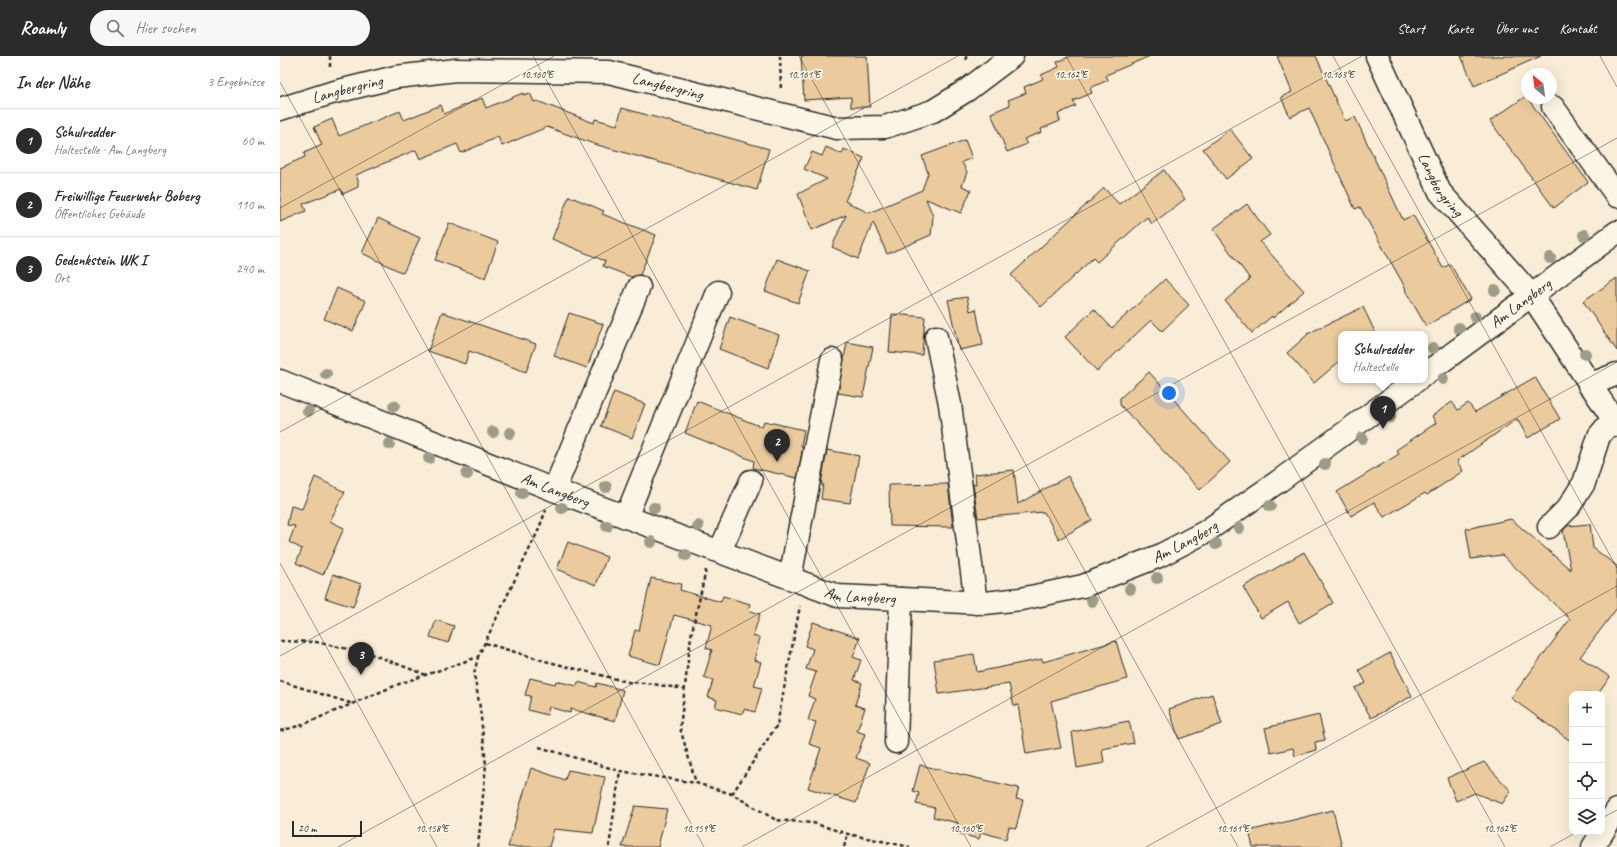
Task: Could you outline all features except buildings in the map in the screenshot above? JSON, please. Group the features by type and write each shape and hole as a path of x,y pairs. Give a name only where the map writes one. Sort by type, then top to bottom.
{"street":[{"name":"Langbergring","path":"280,109 331,93 389,79 456,70 609,72 838,128 885,127 933,111 967,90 1012,56"},
{"name":"Langbergring","path":"1377,56 1440,192 1532,296 1615,422"},
{"path":"1553,107 1617,196"},
{"name":"Am Langberg","path":"1428,372 1617,232"},
{"path":"554,490 639,287"},
{"path":"626,517 718,292"},
{"path":"936,337 950,404 976,603"},
{"path":"797,581 832,360"},
{"path":"1590,385 1617,374"},
{"name":"Am Langberg","path":"280,381 554,490 838,596 976,603 1021,599 1083,586 1159,556 1205,532 1273,486 1413,383"},
{"path":"1549,527 1568,508 1584,483 1599,436 1615,422"},
{"path":"715,550 751,481"},
{"path":"896,742 901,599"},
{"path":"1593,847 1617,810"}],"path":[{"path":"780,56 782,114"},
{"path":"478,847 486,765 480,708 474,674 478,656 538,531"},
{"path":"696,784 680,728 691,636 715,550"},
{"path":"732,794 777,725 797,581"},
{"path":"280,641 316,642 371,654 426,675"},
{"path":"485,643 545,661 628,682 685,688"},
{"path":"280,731 302,725 426,675 478,656"},
{"path":"280,681 354,704"},
{"path":"539,747 620,771 696,784 732,794 776,820 813,823 848,834 910,847"},
{"path":"609,847 620,771"},
{"path":"844,847 848,834"}],"place":[{"name":"Schulredder","path":"1383,429"},
{"name":"Freiwillige Feuerwehr Boberg","path":"777,462"},
{"name":"Gedenkstein WK I","path":"361,675"}]}
